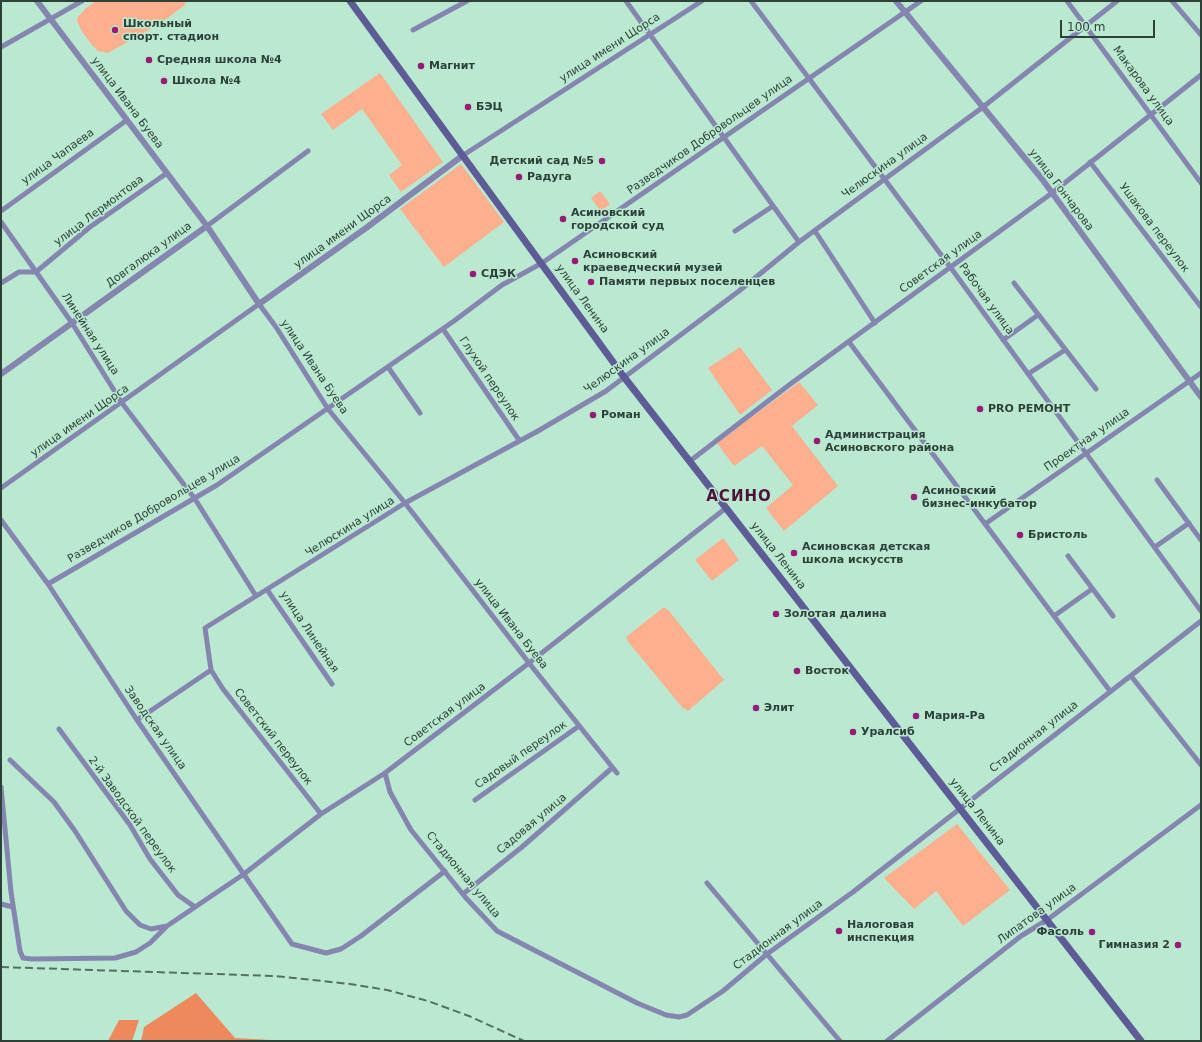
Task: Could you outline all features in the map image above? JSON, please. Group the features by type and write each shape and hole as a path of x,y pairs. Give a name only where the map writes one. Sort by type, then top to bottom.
{"main road":[{"name":"улица Ленина","path":"350,1 624,377 1141,1041"}],"street":[{"name":"улица Ивана Буева","path":"37,1 207,226 328,409 405,503 529,663 617,773"},
{"path":"1,47 82,1"},
{"path":"413,30 467,1"},
{"path":"626,1 799,242"},
{"name":"улица имени Щорса","path":"1,488 366,228 462,156 702,1"},
{"name":"Рабочая улица","path":"751,1 951,268 1201,612"},
{"name":"улица Гончарова","path":"896,1 1052,193 1201,397"},
{"name":"Разведчиков Добровольцев улица","path":"48,584 217,485 443,329 502,285 542,263 921,1"},
{"name":"Макарова улица","path":"1067,1 1201,183"},
{"name":"Челюскина улица","path":"211,670 205,628 256,596 268,591 405,503 538,431 606,391 740,291 799,242 983,107 1117,1"},
{"path":"1172,1 1201,35"},
{"name":"Советская улица","path":"690,461 789,385 1052,193 1201,75"},
{"name":"улица Чапаева","path":"1,211 127,120"},
{"name":"Довгалюка улица","path":"1,374 207,226 308,151"},
{"name":"Ушакова переулок","path":"1090,162 1201,307"},
{"name":"улица Лермонтова","path":"36,272 90,227 167,173"},
{"path":"735,231 773,206"},
{"name":"Линейная улица","path":"1,222 72,323 122,403 195,499 256,596"},
{"path":"815,230 875,323"},
{"path":"1,283 20,272 36,272"},
{"path":"1014,283 1096,389"},
{"path":"1003,340 1038,315"},
{"name":"Глухой переулок","path":"443,329 519,440"},
{"path":"849,342 1110,691"},
{"path":"1028,374 1065,350"},
{"path":"388,367 420,413"},
{"name":"Проектная улица","path":"985,524 1085,452 1190,382 1201,373"},
{"path":"1157,480 1201,540"},
{"name":"Советская улица","path":"13,907 20,951 23,958 115,958 136,952 146,946 167,926 244,874 321,814 385,773 529,663 726,508"},
{"name":"Заводская улица","path":"1,520 48,584 137,720 292,944 326,953 341,949 361,936 445,872"},
{"path":"1155,547 1189,523"},
{"path":"1068,556 1113,616"},
{"path":"1054,616 1092,589"},
{"name":"улица Линейная","path":"268,591 332,684"},
{"name":"Стадионная улица","path":"385,773 390,792 411,830 463,894 497,931 616,994 666,1015 679,1017 696,1011 723,991 767,954 853,892 1201,621"},
{"path":"137,720 211,670"},
{"name":"Советский переулок","path":"211,670 223,689 321,814"},
{"path":"1131,676 1201,764"},
{"name":"Садовый переулок","path":"475,800 579,726"},
{"name":"2-й Заводской переулок","path":"59,729 130,825 150,858 178,895 195,907"},
{"path":"10,760 54,802 126,911 140,925 151,929 167,926"},
{"name":"Садовая улица","path":"463,894 522,847 612,768"},
{"path":"1,787 13,907 1,904"},
{"name":"Липатова улица","path":"887,1041 1021,936 1046,920 1201,805"},
{"path":"707,883 840,1041"}],"shaded area":[{"name":"Школьный спорт. стадион","path":"96,1 186,1 185,5 161,23 108,53 98,51 92,45 83,33 77,21 78,17 85,9"},
{"path":"380,73 443,162 401,192 389,175 402,165 362,109 333,130 321,114"},
{"path":"461,164 504,222 444,267 400,209"},
{"path":"600,191 610,204 601,211 591,198"},
{"path":"740,347 772,390 740,415 708,368"},
{"path":"799,382 818,405 792,426 838,486 784,531 766,508 793,485 762,446 734,466 717,443"},
{"path":"723,538 739,560 712,581 695,560"},
{"path":"664,607 669,611 724,680 688,711 682,707 629,643 626,637"},
{"path":"957,824 1010,890 963,926 936,891 914,909 884,878"},
{"path":"196,993 235,1038 290,1041 141,1041 144,1027"},
{"path":"119,1020 139,1020 132,1041 108,1041"}],"railway":[{"path":"1,967 275,976 350,984 387,990 428,1001 469,1016 524,1041"}],"place":[{"name":"Школьный спорт. стадион","path":"115,30"},
{"name":"Средняя школа №4","path":"149,60"},
{"name":"Магнит","path":"421,66"},
{"name":"Школа №4","path":"164,81"},
{"name":"БЭЦ","path":"468,107"},
{"name":"Детский сад №5","path":"602,161"},
{"name":"Радуга","path":"519,177"},
{"name":"Асиновский городской суд","path":"563,219"},
{"name":"Асиновский краеведческий музей","path":"575,261"},
{"name":"СДЭК","path":"473,274"},
{"name":"Памяти первых поселенцев","path":"591,282"},
{"name":"PRO РЕМОНТ","path":"980,409"},
{"name":"Роман","path":"593,415"},
{"name":"Администрация Асиновского района","path":"817,441"},
{"name":"Асиновский бизнес-инкубатор","path":"914,497"},
{"name":"Бристоль","path":"1020,535"},
{"name":"Асиновская детская школа искусств","path":"794,553"},
{"name":"Золотая далина","path":"776,614"},
{"name":"Восток","path":"797,671"},
{"name":"Элит","path":"756,708"},
{"name":"Мария-Ра","path":"916,716"},
{"name":"Уралсиб","path":"853,732"},
{"name":"Налоговая инспекция","path":"839,931"},
{"name":"Фасоль","path":"1092,932"},
{"name":"Гимназия 2","path":"1178,945"}],"district":[{"name":"АСИНО","path":"739,497"}]}
